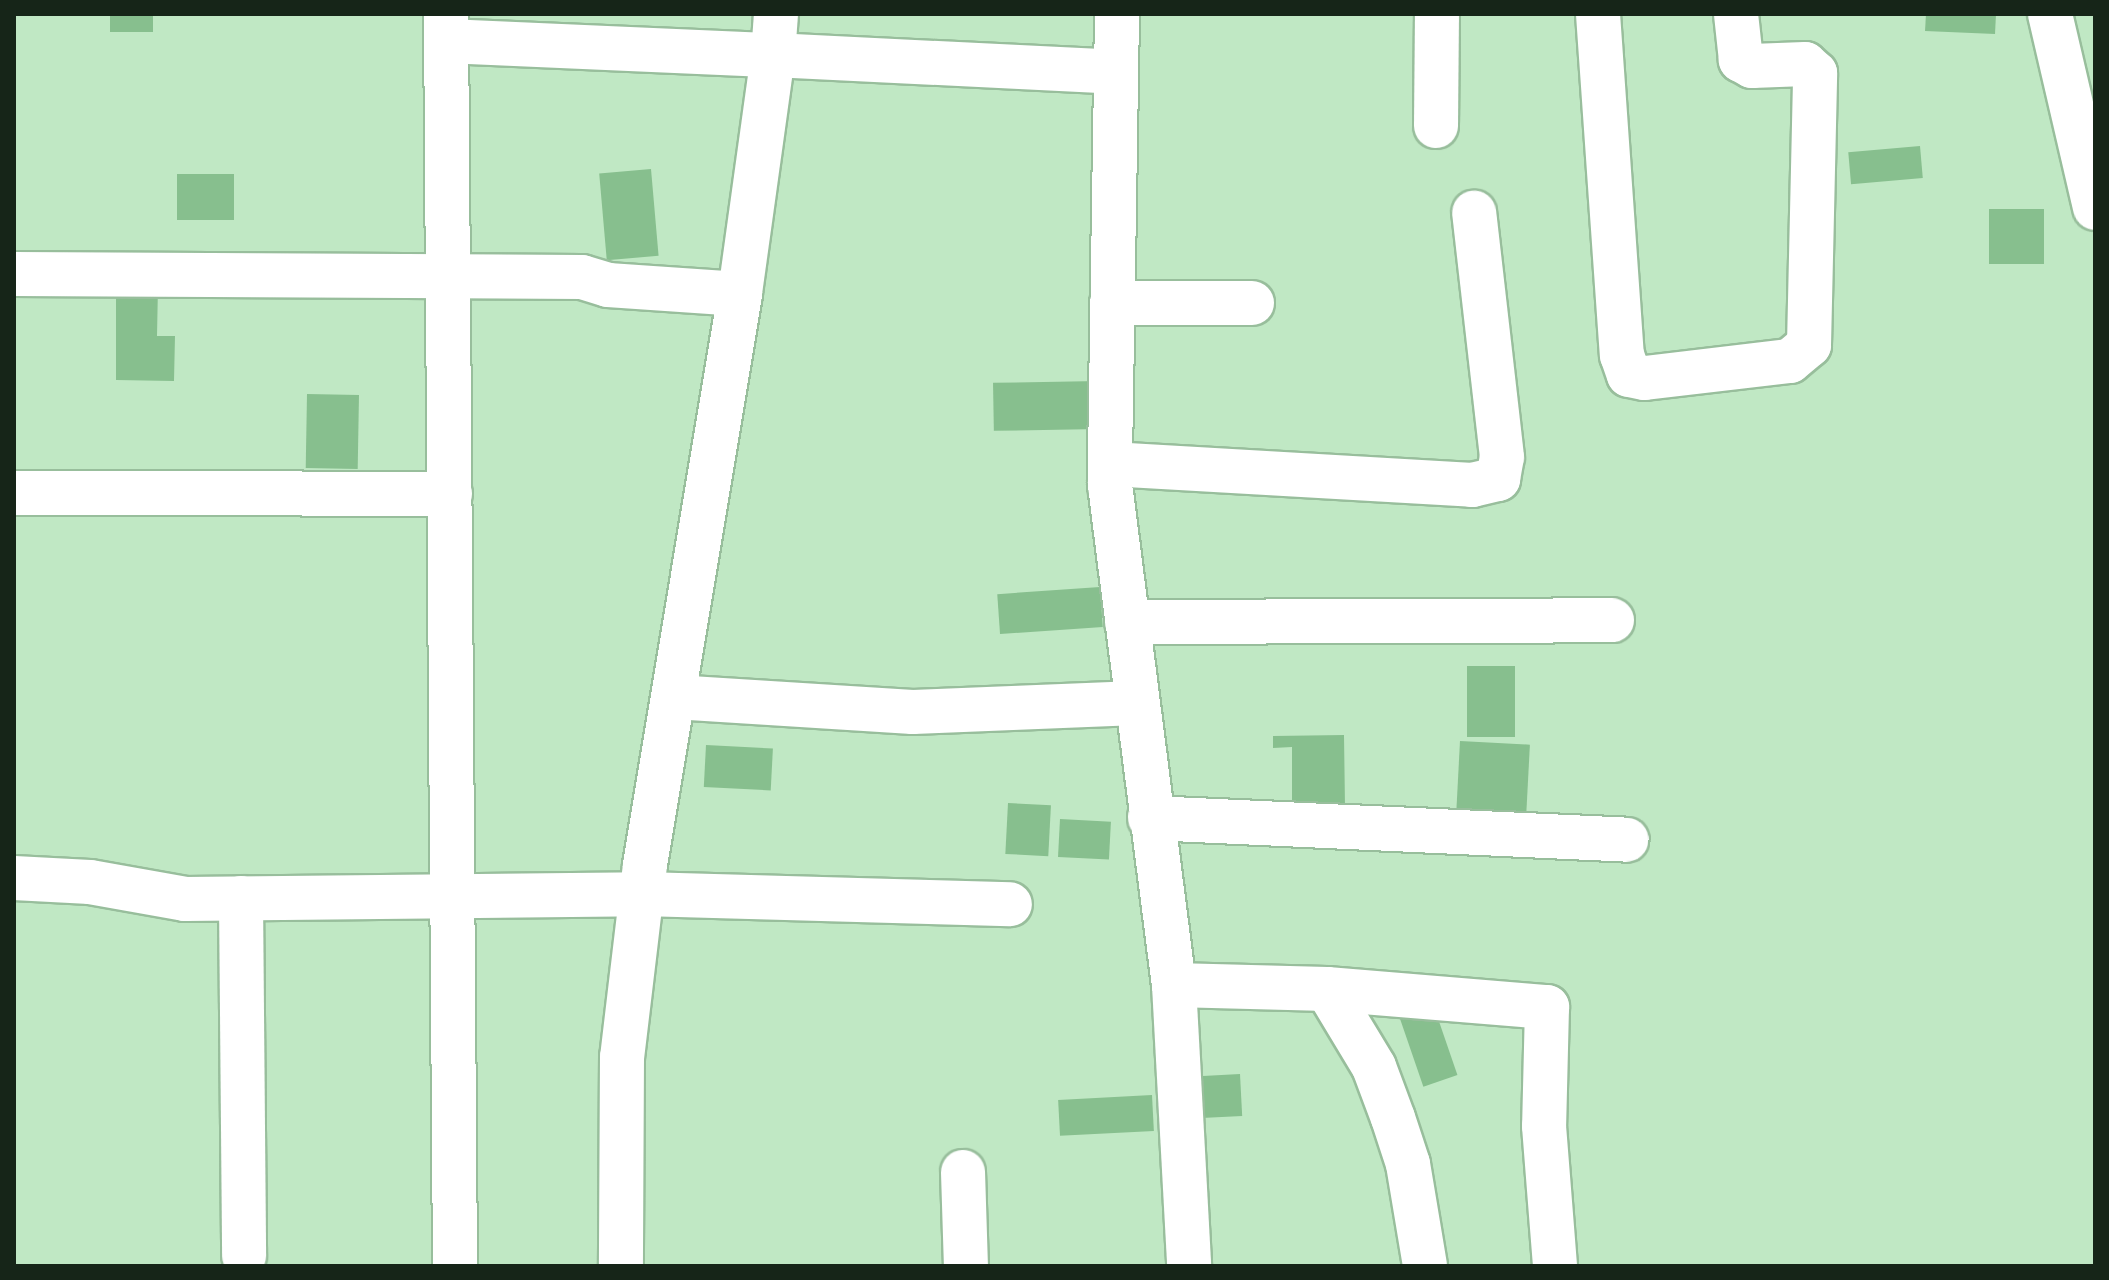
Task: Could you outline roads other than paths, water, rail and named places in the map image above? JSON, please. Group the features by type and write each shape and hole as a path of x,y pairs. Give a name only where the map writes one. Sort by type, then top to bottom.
{"street":[{"path":"1117,14 1110,464 1150,818 1174,985 1189,1266"},
{"path":"1436,126 1437,14"},
{"path":"1598,14 1622,355 1629,375 1645,378 1790,361 1809,345 1815,73 1805,64 1752,66 1741,60 1736,14"},
{"path":"2050,14 2095,203"},
{"path":"455,1266 446,27 774,34 1116,72"},
{"path":"621,1266 622,1057 642,894 740,294 774,34"},
{"path":"1110,464 1472,485 1498,479 1502,457 1474,213"},
{"path":"14,274 582,277 608,285 740,294"},
{"path":"1112,303 1252,303"},
{"path":"14,493 450,494"},
{"path":"1127,622 1612,620"},
{"path":"674,697 913,712 1137,703"},
{"path":"1150,818 1626,840"},
{"path":"14,878 90,882 185,899 642,894 1010,904"},
{"path":"241,898 244,1256"},
{"path":"1174,985 1327,989 1547,1007 1549,1081 1544,1126 1555,1266"},
{"path":"1327,989 1374,1067 1393,1118 1408,1164 1425,1266"},
{"path":"963,1172 966,1266"}]}
